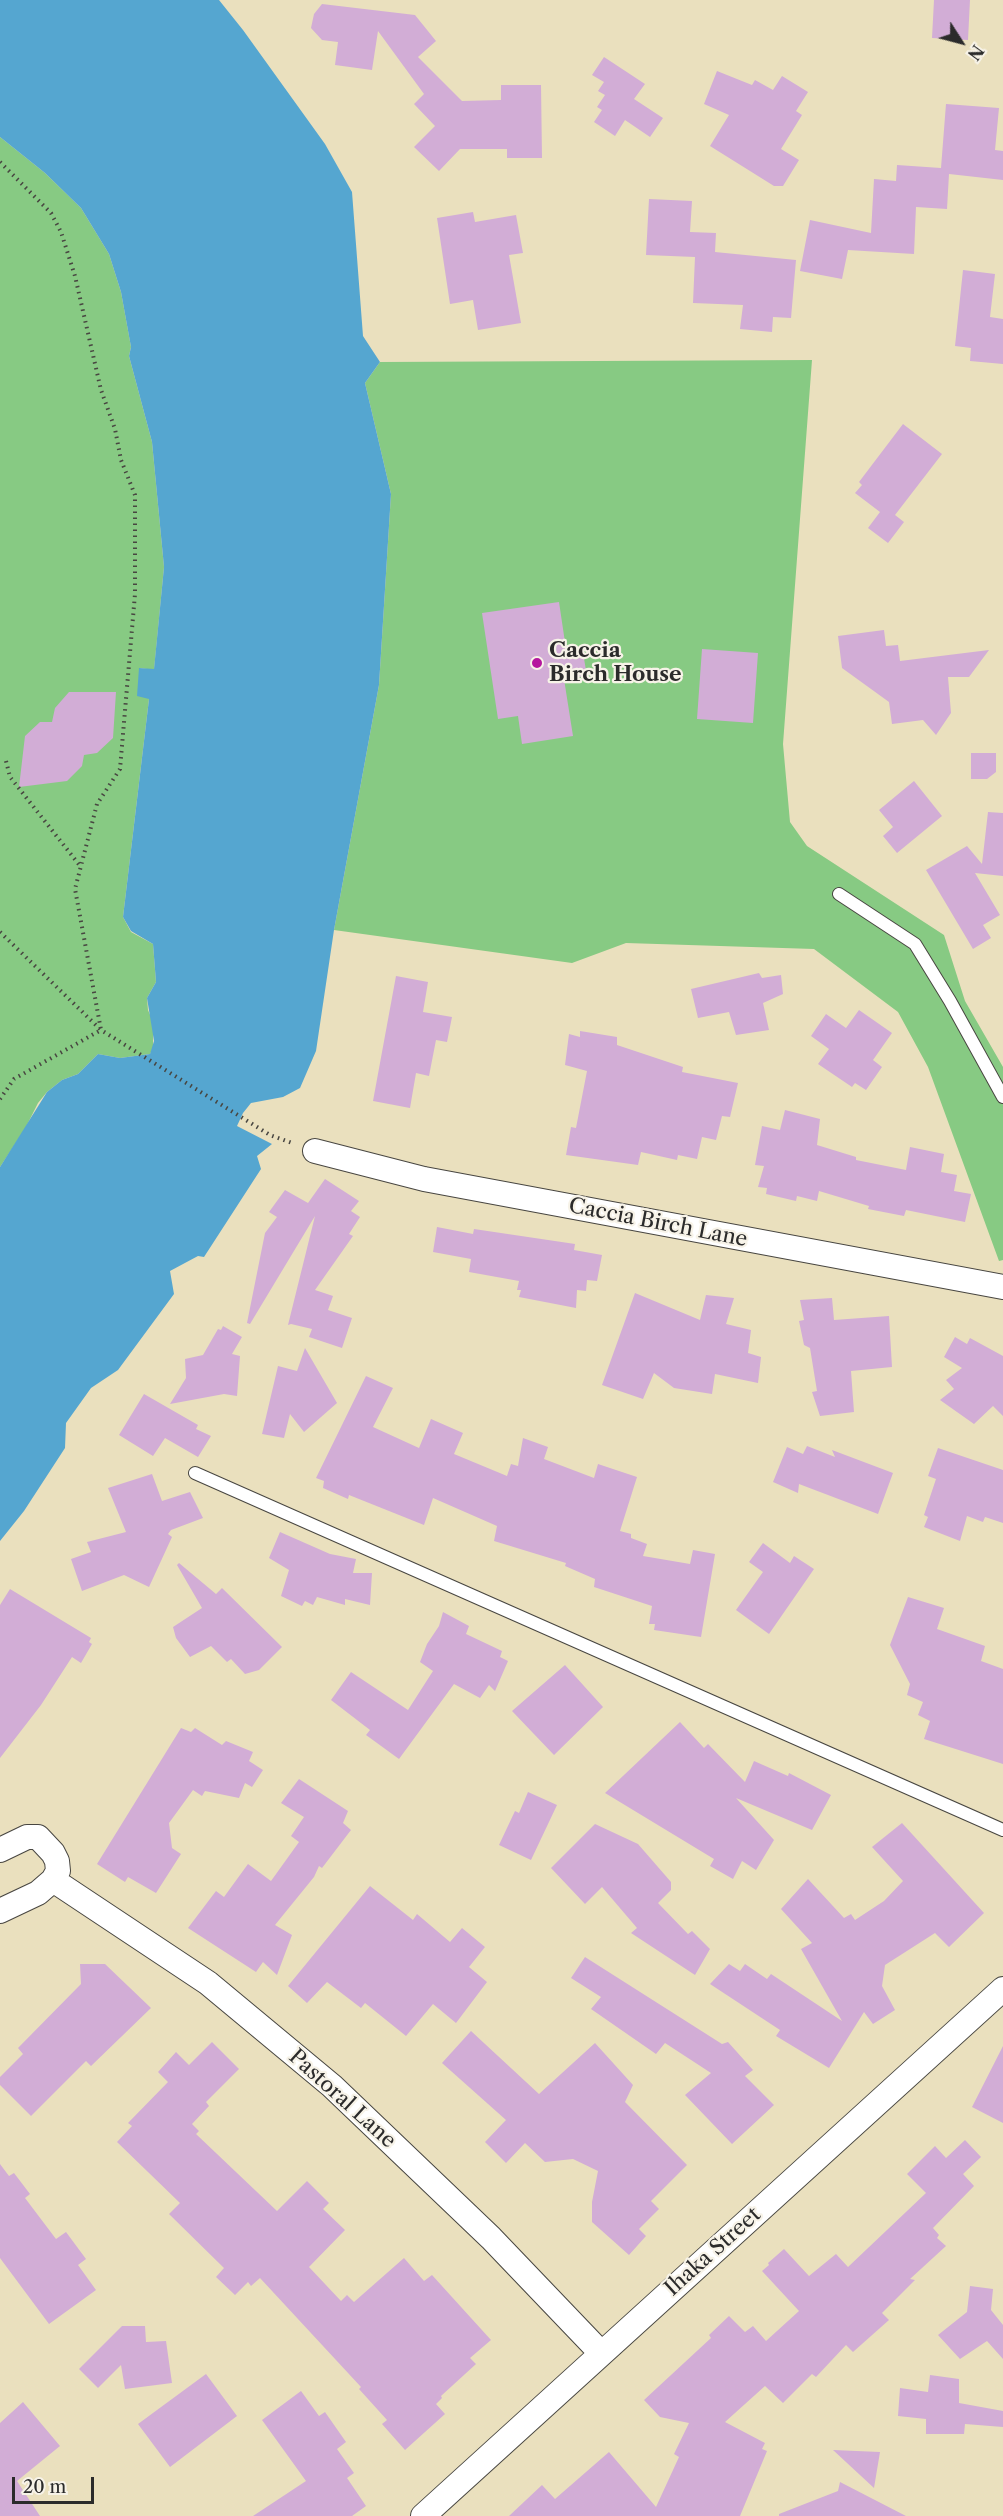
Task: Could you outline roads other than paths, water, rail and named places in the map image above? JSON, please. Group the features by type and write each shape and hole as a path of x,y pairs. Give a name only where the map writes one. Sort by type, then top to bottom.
{"street":[{"name":"Caccia Birch Lane","path":"315,1151 424,1179 1003,1287"},
{"path":"0,1850 27,1837 38,1837 53,1852 58,1871 53,1880 38,1893 0,1911"},
{"name":"Pastoral Lane","path":"53,1880 208,1983 332,2086 491,2238 601,2353"},
{"name":"Ihaka Street","path":"423,2516 1003,1989"}],"lane":[{"path":"839,894 915,944 950,1001 1003,1097"},
{"path":"195,1473 1003,1830"}],"water":[{"path":"0,0 219,0 243,30 325,144 352,192 363,336 380,362 365,383 391,494 379,685 334,930 316,1051 300,1088 283,1097 251,1103 243,1113 237,1126 272,1144 257,1156 261,1169 204,1257 198,1256 170,1271 174,1294 118,1370 91,1388 66,1423 65,1448 24,1511 0,1541 0,1167 47,1092 62,1080 78,1074 98,1054 120,1058 150,1054 154,1041 147,998 156,982 153,944 131,931 123,917 149,699 137,696 139,668 154,669 164,567 152,442 129,356 131,347 121,292 109,254 81,208 45,173 0,137"}],"place":[{"name":"Caccia Birch House","path":"537,663"}]}
